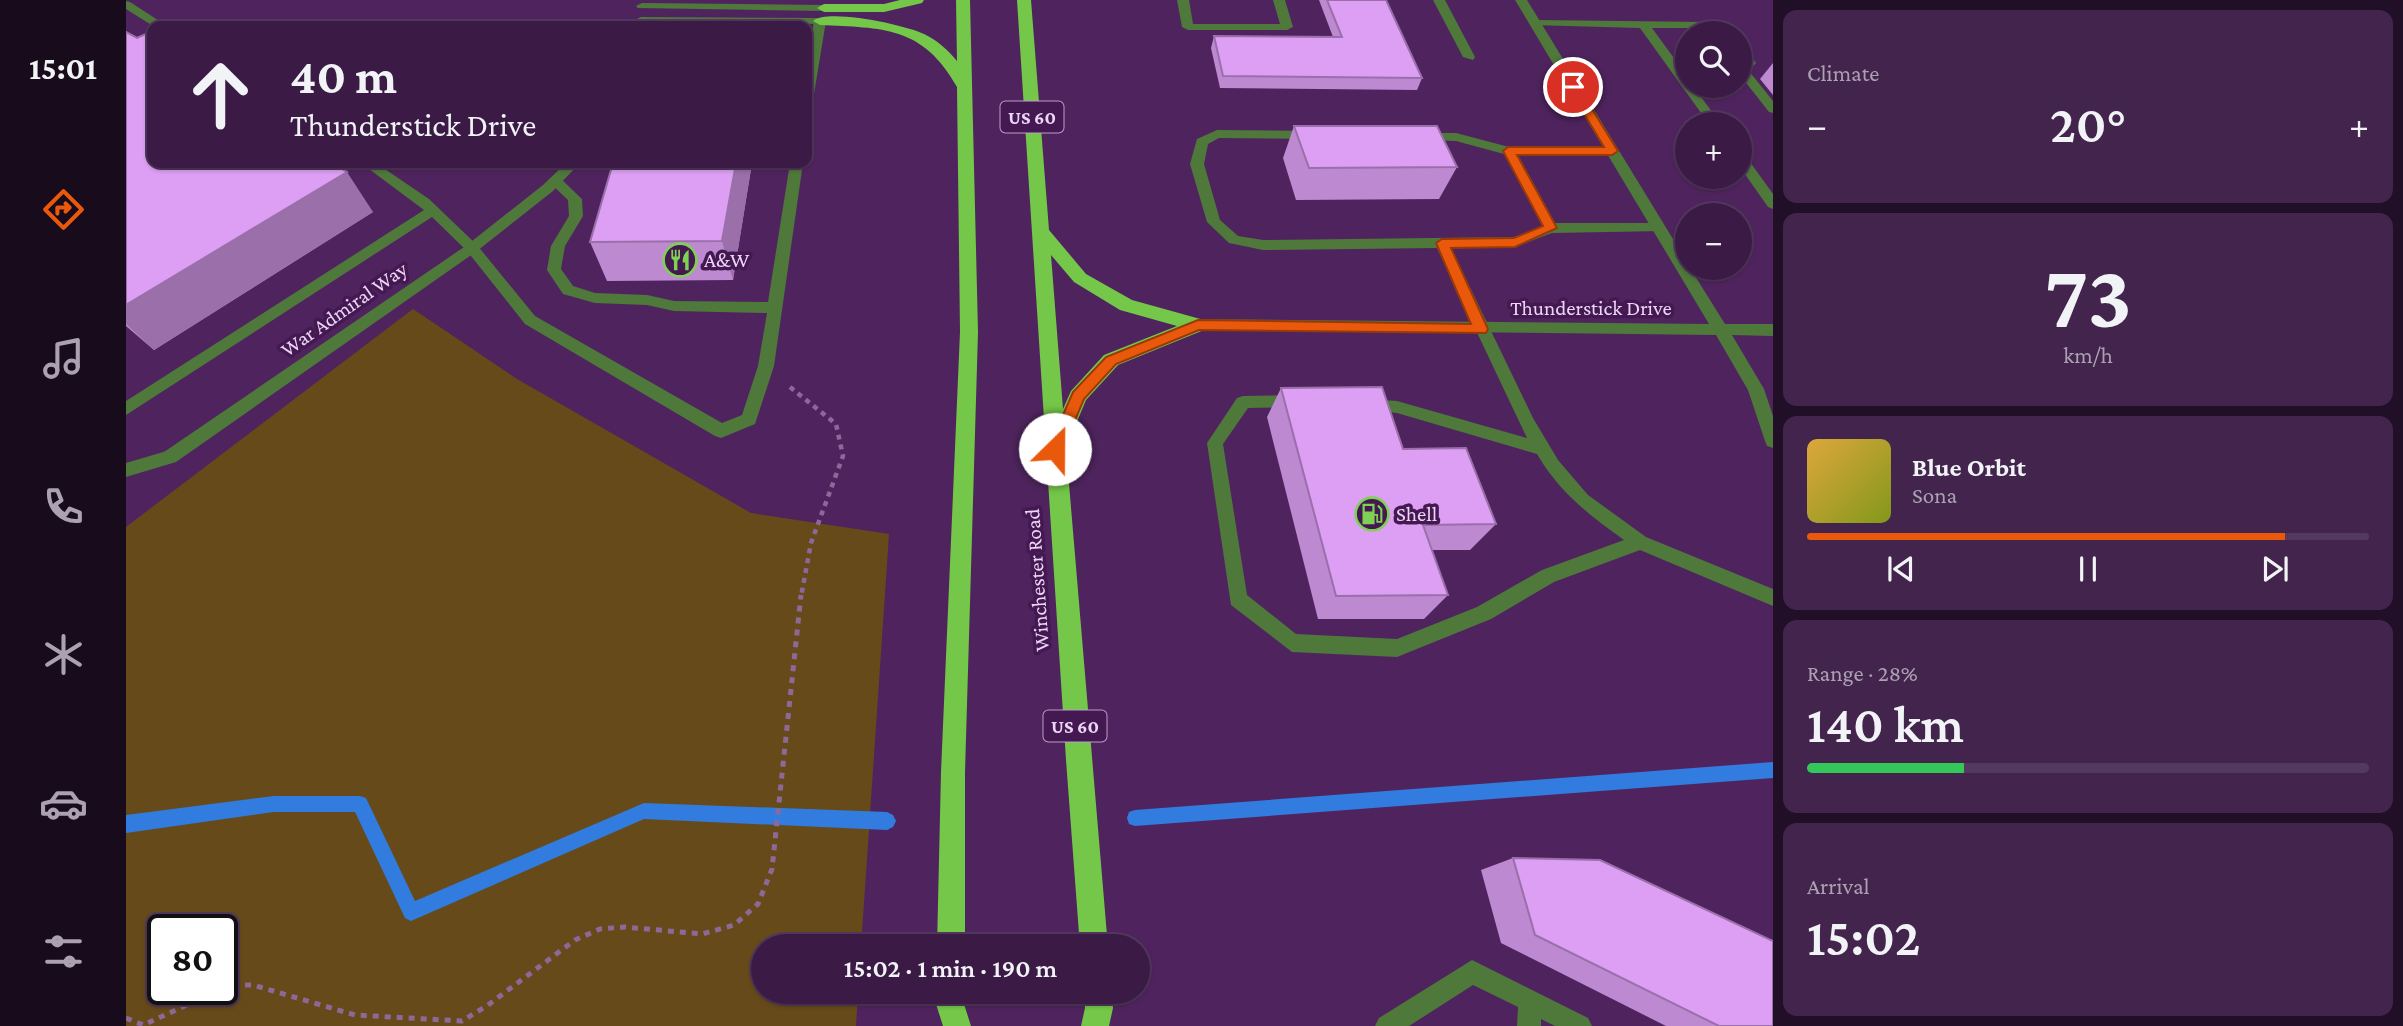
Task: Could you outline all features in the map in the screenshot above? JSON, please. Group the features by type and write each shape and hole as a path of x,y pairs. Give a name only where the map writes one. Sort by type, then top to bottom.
{"highway":[{"path":"822,15 884,8 917,0"},
{"path":"951,934 953,772 969,332 963,0"},
{"name":"Winchester Road","path":"1024,0 1055,449 1093,934"},
{"path":"822,15 908,32 934,46 949,60 965,89"},
{"path":"1039,230 1080,278 1126,305 1198,325"},
{"path":"1055,449 1078,396 1111,360 1198,325"},
{"path":"950,1004 957,1026"},
{"path":"1095,1026 1099,1004"}],"street":[{"path":"1182,0 1188,27 1287,27 1279,0"},
{"path":"1439,0 1469,57"},
{"path":"1521,0 1756,389 1773,441"},
{"path":"640,21 642,3 822,15"},
{"path":"126,4 153,21"},
{"path":"686,21 822,15"},
{"path":"812,55 822,15"},
{"path":"1535,23 1675,25"},
{"path":"1643,24 1675,68"},
{"path":"1752,82 1773,109"},
{"path":"1323,135 1217,134 1202,142 1197,164 1214,222 1234,240 1263,245 1515,242 1551,228 1658,228"},
{"path":"1403,136 1456,136 1508,151 1612,151"},
{"path":"1508,151 1551,228"},
{"path":"374,168 433,210 472,248 530,320 721,431 749,419 766,366 796,168"},
{"name":"War Admiral Way","path":"126,470 170,457 472,248 568,168"},
{"path":"1752,175 1773,204"},
{"path":"555,181 575,199 576,216 558,246 554,270 568,290 594,298 647,300 674,306 775,308"},
{"path":"126,409 433,210"},
{"path":"1442,243 1526,421 1552,465 1582,500 1640,542 1773,598"},
{"name":"Thunderstick Drive","path":"1198,325 1773,330"},
{"path":"1312,401 1243,402 1215,443 1238,599 1292,643 1397,648 1484,612 1548,576 1640,542"},
{"path":"1349,403 1397,407 1543,449"},
{"path":"1387,1026 1472,972 1580,1026"},
{"path":"1529,1026 1530,1001"}],"path":[{"path":"238,985 253,985 355,1015 462,1021 488,1005 575,940 600,929 625,927 702,934 734,925 758,904 772,869 802,587 811,543 843,456 836,424 766,366"},
{"path":"126,1018 143,1026 188,1005"}],"shaded area":[{"path":"413,309 517,379 751,513 889,534 862,934 751,934 751,1004 857,1004 856,1026 126,1026 126,527"}],"building":[{"path":"1327,0 1386,0 1422,78 1223,76 1214,36 1342,37"},
{"path":"126,32 137,38 147,33 147,168 340,168 347,172 126,305"},
{"path":"1294,126 1437,126 1457,167 1309,168"},
{"path":"612,168 735,168 722,241 590,242"},
{"path":"1382,387 1403,449 1466,448 1496,524 1423,525 1448,595 1336,596 1281,388"},
{"path":"1513,858 1600,860 1773,941 1773,1026 1719,1026 1535,935"}],"waterway":[{"path":"1135,818 1773,770"},
{"path":"126,824 274,804 360,804 411,912 644,811 887,821"}],"place":[{"name":"A&W","path":"680,260"},
{"name":"Shell","path":"1372,514"}],"route":[{"path":"1055,449 1078,396 1111,360 1155,340 1198,325 1481,329 1442,243 1515,242 1551,228 1508,151 1612,151 1573,87"}]}
